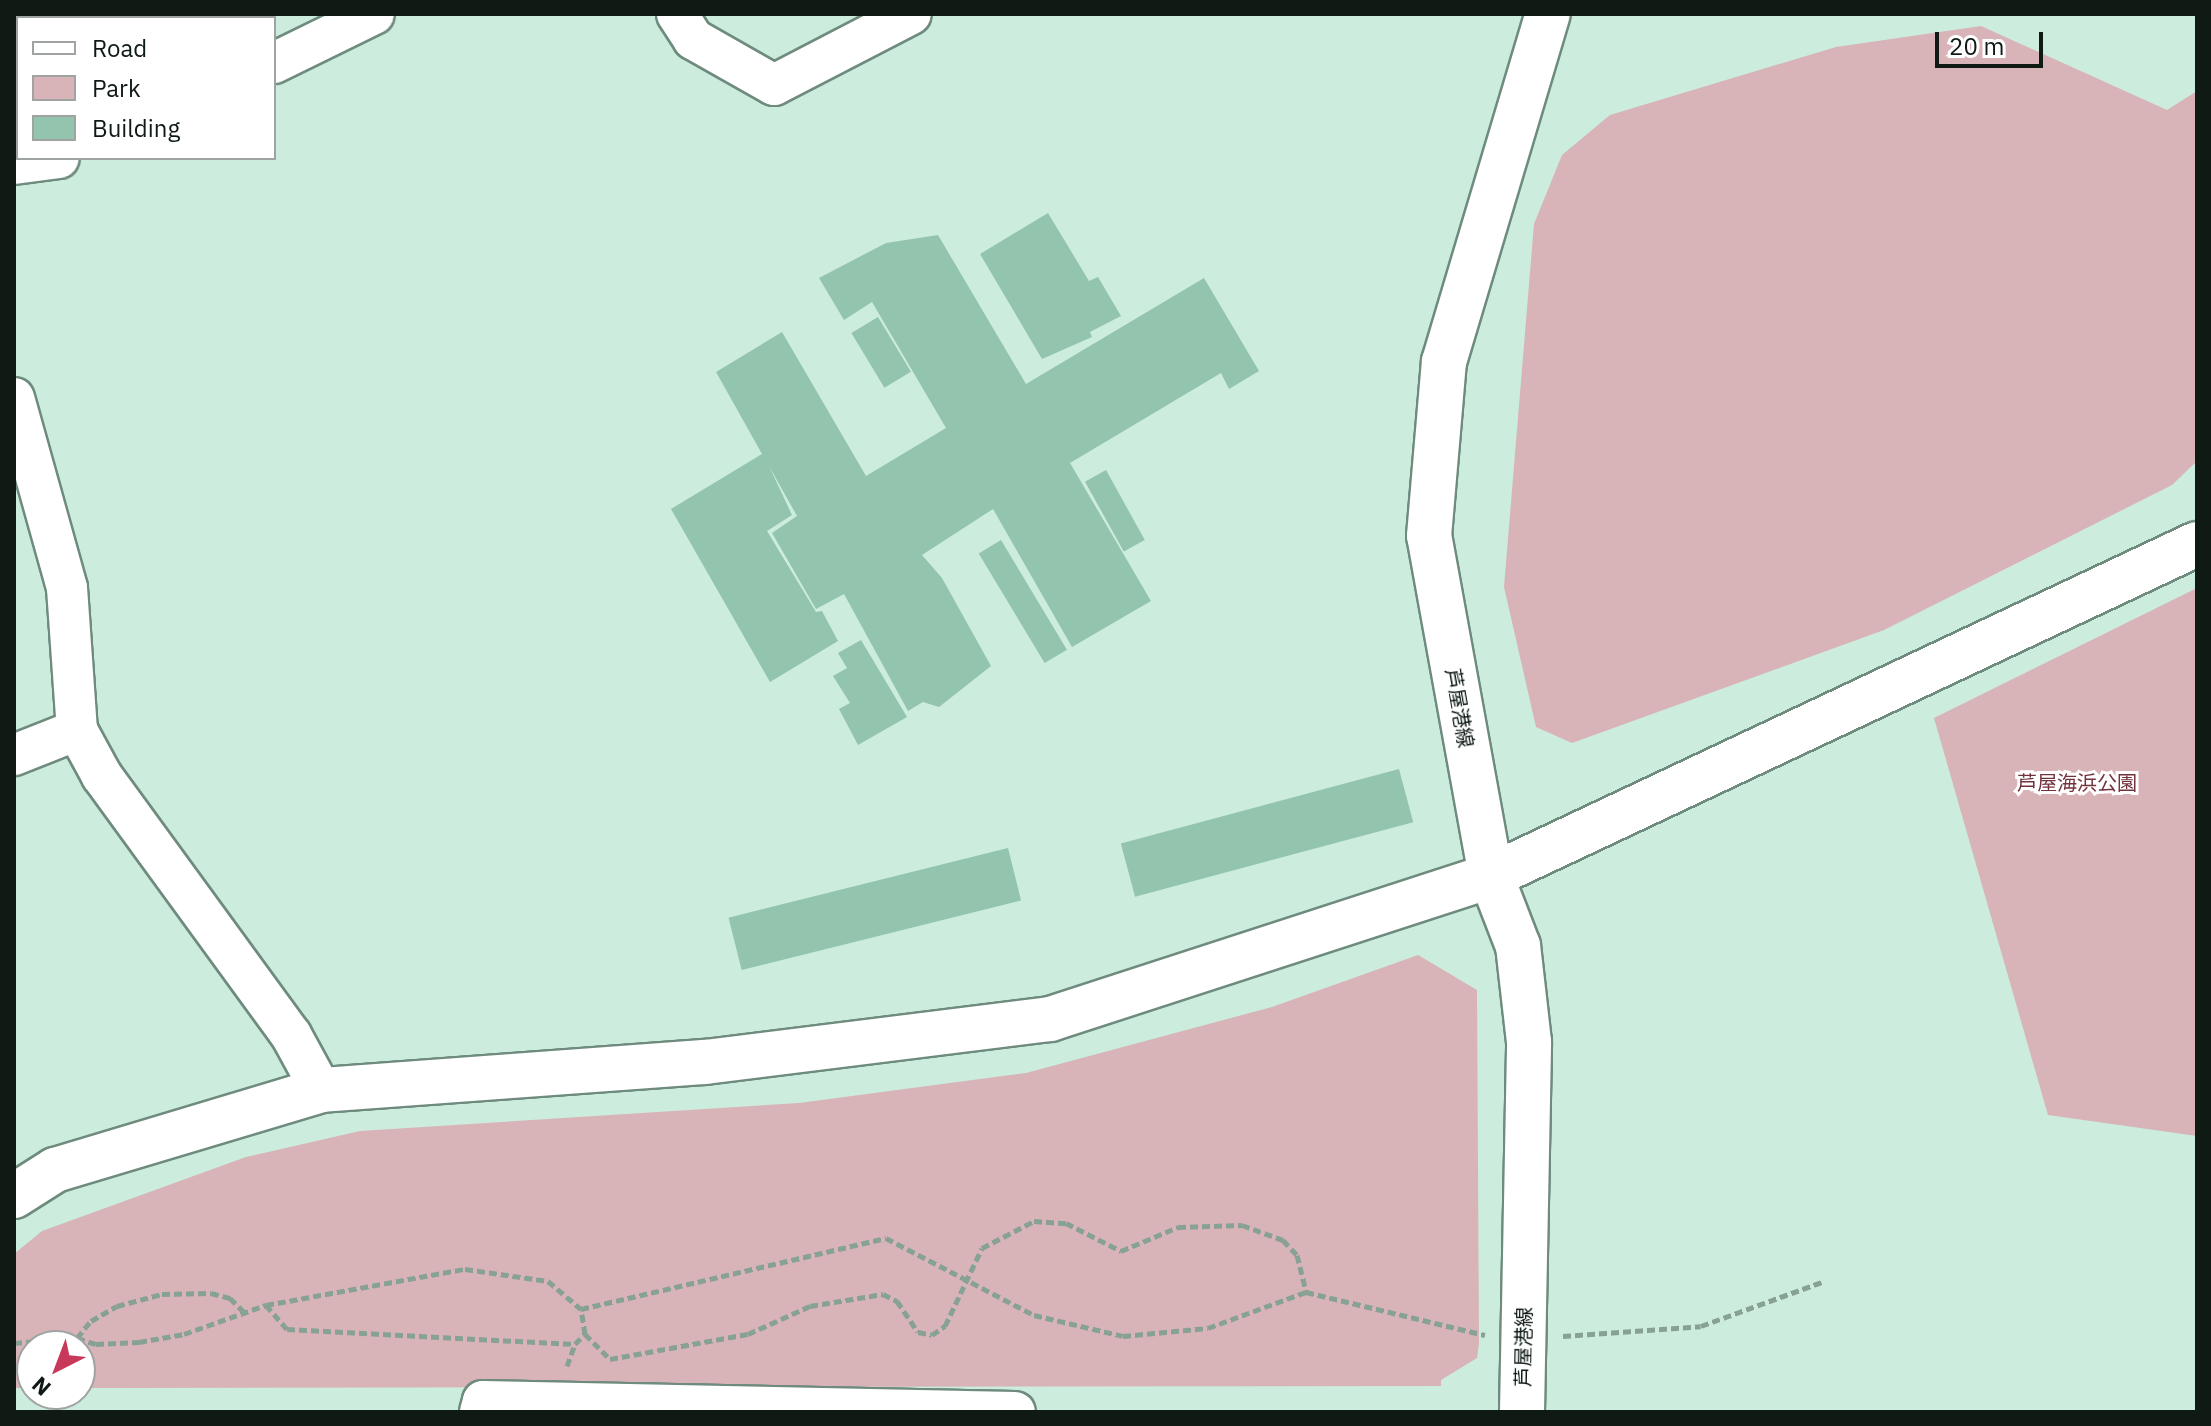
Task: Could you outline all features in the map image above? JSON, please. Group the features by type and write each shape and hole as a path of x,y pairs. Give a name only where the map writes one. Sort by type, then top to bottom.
{"street":[{"path":"276,62 374,14"},
{"path":"677,14 693,39 774,85 911,14"},
{"name":"芦屋港線","path":"1522,1412 1529,1042 1518,946 1491,876 1429,536 1433,438 1444,362 1548,14"},
{"path":"14,164 44,160"},
{"path":"14,398 67,588 77,730 158,855 291,1035 321,1090"},
{"path":"14,1196 55,1170 321,1090 705,1062 1050,1019 1491,876 2197,544"},
{"path":"14,755 77,730"},
{"path":"480,1412 483,1401 1015,1412"}],"path":[{"path":"96,1339 139,1342 184,1334 266,1305 465,1269 548,1281 581,1309 585,1334 610,1359 748,1334 810,1306 883,1294 897,1301 918,1332 932,1335 945,1326 982,1248 1034,1221 1066,1223 1121,1251 1178,1227 1242,1225 1283,1240 1297,1255 1306,1292"},
{"path":"581,1309 886,1238 1034,1315 1123,1336 1208,1328 1306,1292 1468,1332 1523,1336 1701,1326 1822,1282"},
{"path":"84,1330 91,1321 117,1306 162,1294 211,1293 230,1298 244,1312"},
{"path":"266,1305 287,1329 575,1344 585,1334"}],"green space":[{"path":"1981,26 2167,110 2197,91 2197,461 2172,485 1884,630 1572,743 1536,727 1504,587 1534,224 1562,155 1610,115 1836,47"},
{"name":"芦屋海浜公園","path":"2197,588 2197,1136 2048,1115 1934,718"},
{"path":"1418,955 1477,990 1479,1344 1477,1358 1441,1380 1441,1386 96,1388 96,1330 16,1330 14,1388 14,1254 42,1231 246,1157 360,1131 799,1103 1026,1073 1272,1007"}],"building":[{"path":"1048,213 1089,281 1098,277 1121,316 1090,332 1092,337 1042,359 980,254"},
{"path":"938,235 1026,384 1204,278 1259,371 1229,389 1221,373 1070,463 1151,601 1072,647 993,509 922,555 942,578 991,666 939,707 923,702 908,711 844,594 816,609 772,533 797,516 769,466 792,515 767,531 816,612 822,611 838,641 770,682 671,509 762,454 716,372 782,332 866,476 946,428 872,302 844,320 819,278 886,243"},
{"path":"878,317 911,372 884,388 851,333"},
{"path":"1106,470 1145,540 1124,552 1085,482"},
{"path":"1001,540 1067,650 1045,663 979,553"},
{"path":"861,640 907,717 858,745 839,709 850,703 833,676 847,668 838,653"},
{"path":"1399,769 1413,822 1135,897 1121,844"},
{"path":"1008,848 1021,900 742,970 729,918"}]}
